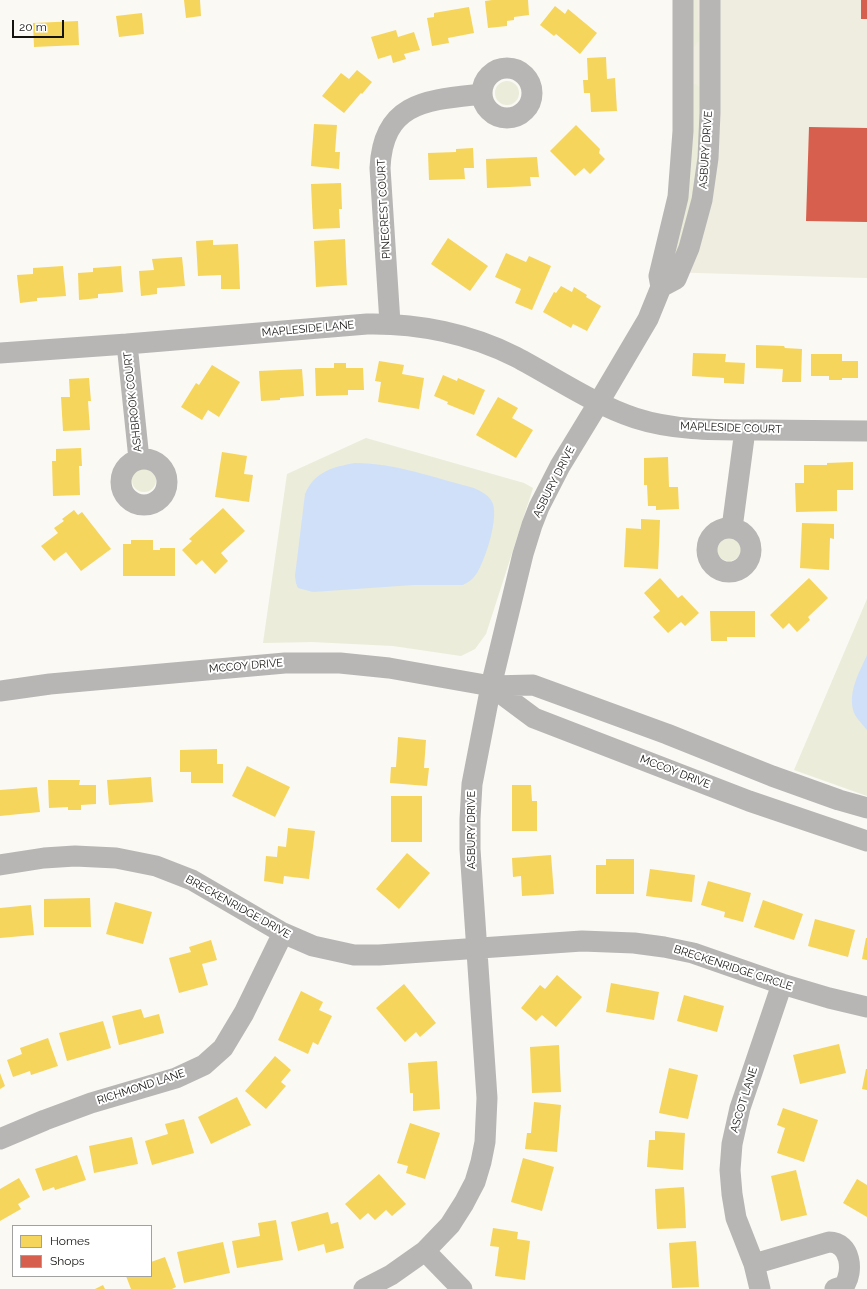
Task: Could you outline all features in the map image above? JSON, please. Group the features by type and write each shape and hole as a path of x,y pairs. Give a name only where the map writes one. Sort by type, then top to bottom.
{"street":[{"name":"ASBURY DRIVE","path":"364,1289 391,1274 425,1251 450,1225 475,1182 481,1162 485,1142 487,1098 470,849 472,784 491,686 523,554 532,524 560,466 648,319 661,287 659,276 678,197 680,175 683,131 683,0"},
{"name":"ASBURY DRIVE","path":"661,287 676,279 688,248 702,200 708,152 710,113 710,0"},
{"name":"PINECREST COURT","path":"390,323 380,168 383,144 387,133 403,112 416,106 436,99 482,94"},
{"name":"MAPLESIDE LANE","path":"0,353 390,323 428,328 464,336 487,344 515,357 599,402"},
{"name":"ASHBROOK COURT","path":"127,344 139,460"},
{"name":"MAPLESIDE COURT","path":"599,402 634,418 664,425 701,429 867,431"},
{"path":"732,528 745,430"},
{"name":"MCCOY DRIVE","path":"0,691 50,684 285,663 340,663 389,668 491,686 533,685 667,734 772,776 839,800 867,808"},
{"name":"MCCOY DRIVE","path":"491,686 534,718 749,801 867,841"},
{"name":"BRECKENRIDGE DRIVE","path":"0,865 44,858 75,856 116,858 156,866 192,880 283,933 313,946 354,955 476,948"},
{"name":"RICHMOND LANE","path":"0,1139 91,1103 176,1078 204,1065 222,1048 244,1013 283,933"},
{"name":"BRECKENRIDGE CIRCLE","path":"476,948 582,941 634,943 664,947 693,953 782,984 867,1008"},
{"name":"ASCOT LANE","path":"760,1289 754,1264 736,1218 730,1170 732,1144 740,1108 782,984"},
{"path":"754,1264 829,1242 837,1243 844,1248 847,1254 850,1270 848,1279 844,1286 834,1289"},
{"path":"425,1251 462,1289"}],"shaded area":[{"path":"691,0 867,0 867,278 664,272"}],"green space":[{"path":"687,0 697,0 699,40 694,47 689,46"},
{"path":"507,81 516,84 519,93 516,102 507,105 498,102 495,93 498,84"},
{"path":"695,84 701,88 702,160 681,251 668,261 690,88"},
{"path":"366,438 524,483 533,488 486,634 475,649 461,656 393,646 312,642 263,643 287,474"},
{"path":"144,468 149,469 155,475 155,485 149,491 144,492 139,491 133,485 132,480 133,475 139,469"},
{"path":"729,537 738,540 741,549 738,558 729,561 720,558 717,549 720,540"},
{"path":"867,599 867,796 794,770"}],"water":[{"path":"355,463 400,468 474,488 488,496 494,507 491,537 480,567 472,579 463,585 413,585 313,592 298,588 295,576 305,494 309,486 319,475 339,466"},
{"path":"867,655 867,730 855,715 852,700 857,677"}],"building: Homes":[{"path":"184,0 200,0 201,16 186,18"},
{"path":"528,0 529,15 514,17 514,20 507,21 507,26 488,28 485,1"},
{"path":"555,6 565,14 568,9 597,33 580,54 556,34 554,36 540,25"},
{"path":"469,7 474,33 448,38 449,43 432,46 427,18 434,17 434,13"},
{"path":"142,13 144,34 119,37 116,16"},
{"path":"78,21 79,45 34,47 33,23"},
{"path":"396,30 398,37 414,32 420,50 404,54 406,59 393,63 391,55 378,59 371,37"},
{"path":"606,57 607,79 615,78 617,111 591,112 590,93 584,93 583,80 588,80 587,58"},
{"path":"357,70 372,82 344,113 322,96 341,73 349,79"},
{"path":"314,124 337,125 335,152 340,152 339,169 311,166"},
{"path":"576,125 600,149 599,153 605,159 590,174 584,168 575,176 550,151"},
{"path":"473,148 474,168 464,168 465,179 429,180 428,153 456,152 456,149"},
{"path":"537,157 539,177 530,177 531,186 487,188 486,159"},
{"path":"341,183 342,209 339,209 340,228 313,229 311,184"},
{"path":"448,238 488,266 470,291 431,264"},
{"path":"345,239 347,285 316,287 314,241"},
{"path":"213,240 213,245 238,244 240,289 221,289 221,275 198,276 196,241"},
{"path":"506,253 526,262 529,256 551,266 532,310 515,303 521,289 495,277"},
{"path":"182,257 185,286 157,288 157,294 141,296 139,271 154,270 152,259"},
{"path":"63,266 66,296 37,298 37,301 20,303 17,275 33,274 33,268"},
{"path":"121,266 123,292 98,294 98,298 79,300 78,273 93,272 93,268"},
{"path":"561,286 572,292 574,287 587,295 586,297 601,306 587,331 573,324 571,328 543,312 554,292 556,293"},
{"path":"756,345 784,346 785,348 802,349 801,382 782,382 783,369 756,368"},
{"path":"693,353 726,354 725,362 745,363 744,384 724,383 724,378 692,376"},
{"path":"811,354 842,354 842,361 858,361 858,378 829,380 829,376 811,376"},
{"path":"379,361 404,365 402,374 424,378 419,409 378,402 381,382 375,381"},
{"path":"334,363 346,363 346,368 363,368 364,390 348,390 348,395 316,396 315,368 334,368"},
{"path":"212,365 240,382 219,417 208,410 202,420 181,407 196,383 199,385"},
{"path":"302,369 304,396 280,398 280,400 261,401 259,371"},
{"path":"443,375 457,381 458,378 485,390 474,415 447,404 448,402 434,396"},
{"path":"89,378 91,401 88,401 90,430 63,431 61,397 70,397 69,379"},
{"path":"498,397 518,408 512,418 533,430 516,458 476,435"},
{"path":"81,448 82,466 79,466 80,495 53,496 52,461 56,461 56,449"},
{"path":"222,452 247,456 244,474 253,475 249,502 215,497"},
{"path":"668,457 669,487 678,487 679,509 656,510 656,506 648,506 647,485 644,485 644,458"},
{"path":"853,462 853,490 837,490 837,511 796,512 795,483 804,483 804,465 827,465 827,463"},
{"path":"223,508 245,531 221,553 228,561 215,574 202,560 196,565 182,550 192,541 189,539"},
{"path":"74,510 78,515 82,512 111,549 81,571 66,552 54,561 41,546 58,533 54,528 64,521 62,519"},
{"path":"641,519 660,520 658,569 624,567 626,528 641,529"},
{"path":"802,523 834,524 834,539 830,538 829,570 800,568"},
{"path":"131,540 153,540 153,550 160,550 160,548 175,548 175,576 123,576 123,544 131,544"},
{"path":"660,578 678,598 682,595 699,613 685,626 681,622 668,633 653,617 660,611 644,593"},
{"path":"809,578 828,598 808,617 810,620 797,632 789,623 783,629 770,615"},
{"path":"710,611 755,611 755,637 727,637 727,641 711,641"},
{"path":"398,737 426,740 424,768 429,768 427,786 390,783 391,767 396,767"},
{"path":"217,749 217,764 223,764 223,783 191,783 191,772 180,772 180,750"},
{"path":"247,766 290,787 275,817 232,796"},
{"path":"151,777 153,802 109,805 107,780"},
{"path":"48,780 80,780 79,785 96,785 96,804 81,805 81,810 68,810 68,807 49,808"},
{"path":"512,785 531,785 532,801 537,801 537,831 512,831"},
{"path":"37,787 40,812 0,816 0,790"},
{"path":"391,796 422,796 422,842 391,842"},
{"path":"288,828 315,831 309,879 284,876 283,884 264,881 266,856 277,857 278,846 286,847"},
{"path":"407,853 430,873 399,909 376,889"},
{"path":"551,855 554,894 522,896 521,876 513,877 512,858"},
{"path":"606,859 634,859 634,894 596,894 596,865 606,865"},
{"path":"650,869 695,875 692,902 646,896"},
{"path":"708,881 751,893 743,922 724,917 725,912 701,905"},
{"path":"90,898 91,927 44,927 44,899"},
{"path":"763,900 803,914 794,940 754,927"},
{"path":"115,902 152,912 143,944 106,934"},
{"path":"31,905 34,935 0,938 0,908"},
{"path":"815,919 855,930 848,957 808,946"},
{"path":"867,938 867,960 862,959"},
{"path":"211,940 217,960 202,964 208,985 179,993 169,958 191,952 189,947"},
{"path":"557,975 582,997 556,1027 542,1015 536,1021 521,1008 540,985 545,989"},
{"path":"611,983 659,992 654,1020 606,1012"},
{"path":"404,984 436,1023 420,1037 416,1032 405,1042 376,1008"},
{"path":"301,991 323,1002 319,1010 332,1016 318,1045 313,1042 308,1054 278,1040"},
{"path":"684,995 724,1006 717,1032 677,1021"},
{"path":"141,1009 144,1018 159,1014 164,1033 119,1045 112,1016"},
{"path":"103,1021 111,1048 67,1061 59,1033"},
{"path":"48,1038 58,1066 31,1075 30,1071 13,1077 7,1060 22,1054 20,1048"},
{"path":"839,1044 846,1073 800,1084 793,1055"},
{"path":"559,1045 561,1092 532,1093 530,1047"},
{"path":"275,1056 291,1070 281,1082 286,1086 266,1109 245,1091"},
{"path":"437,1061 440,1109 413,1111 413,1093 410,1093 408,1063"},
{"path":"669,1068 698,1075 688,1119 659,1113"},
{"path":"867,1069 867,1090 862,1089"},
{"path":"0,1073 5,1086 0,1089"},
{"path":"237,1097 251,1125 211,1144 198,1117"},
{"path":"534,1102 561,1105 557,1152 525,1149 527,1133 531,1133"},
{"path":"783,1108 818,1120 804,1162 777,1153 785,1128 777,1125"},
{"path":"184,1119 194,1153 152,1165 145,1141 168,1134 165,1124"},
{"path":"410,1123 440,1133 425,1179 406,1173 408,1166 397,1163"},
{"path":"655,1131 685,1133 683,1170 647,1167 649,1140 655,1140"},
{"path":"132,1137 138,1164 94,1173 89,1146"},
{"path":"77,1155 86,1180 55,1190 54,1187 43,1191 35,1169"},
{"path":"523,1158 554,1167 542,1211 511,1202"},
{"path":"796,1170 807,1215 781,1221 771,1176"},
{"path":"379,1174 406,1204 392,1216 386,1210 375,1220 368,1213 360,1220 345,1204"},
{"path":"19,1178 30,1197 18,1204 21,1209 0,1221 0,1189"},
{"path":"857,1179 867,1185 867,1217 843,1203"},
{"path":"684,1187 686,1228 657,1229 655,1189"},
{"path":"328,1212 331,1224 338,1222 344,1248 326,1253 324,1244 298,1251 291,1222"},
{"path":"276,1220 283,1260 237,1268 232,1241 260,1236 258,1223"},
{"path":"493,1228 518,1232 517,1239 530,1241 525,1280 495,1276 499,1247 490,1246"},
{"path":"696,1241 699,1287 672,1288 669,1243"},
{"path":"223,1242 230,1273 184,1283 177,1252"},
{"path":"165,1257 176,1287 172,1289 131,1289 126,1277 152,1277 152,1262"},
{"path":"103,1285 105,1289 95,1289"}],"building: Shops":[{"path":"861,0 867,0 867,19 861,19"},
{"path":"809,127 867,128 867,222 806,221"}]}
